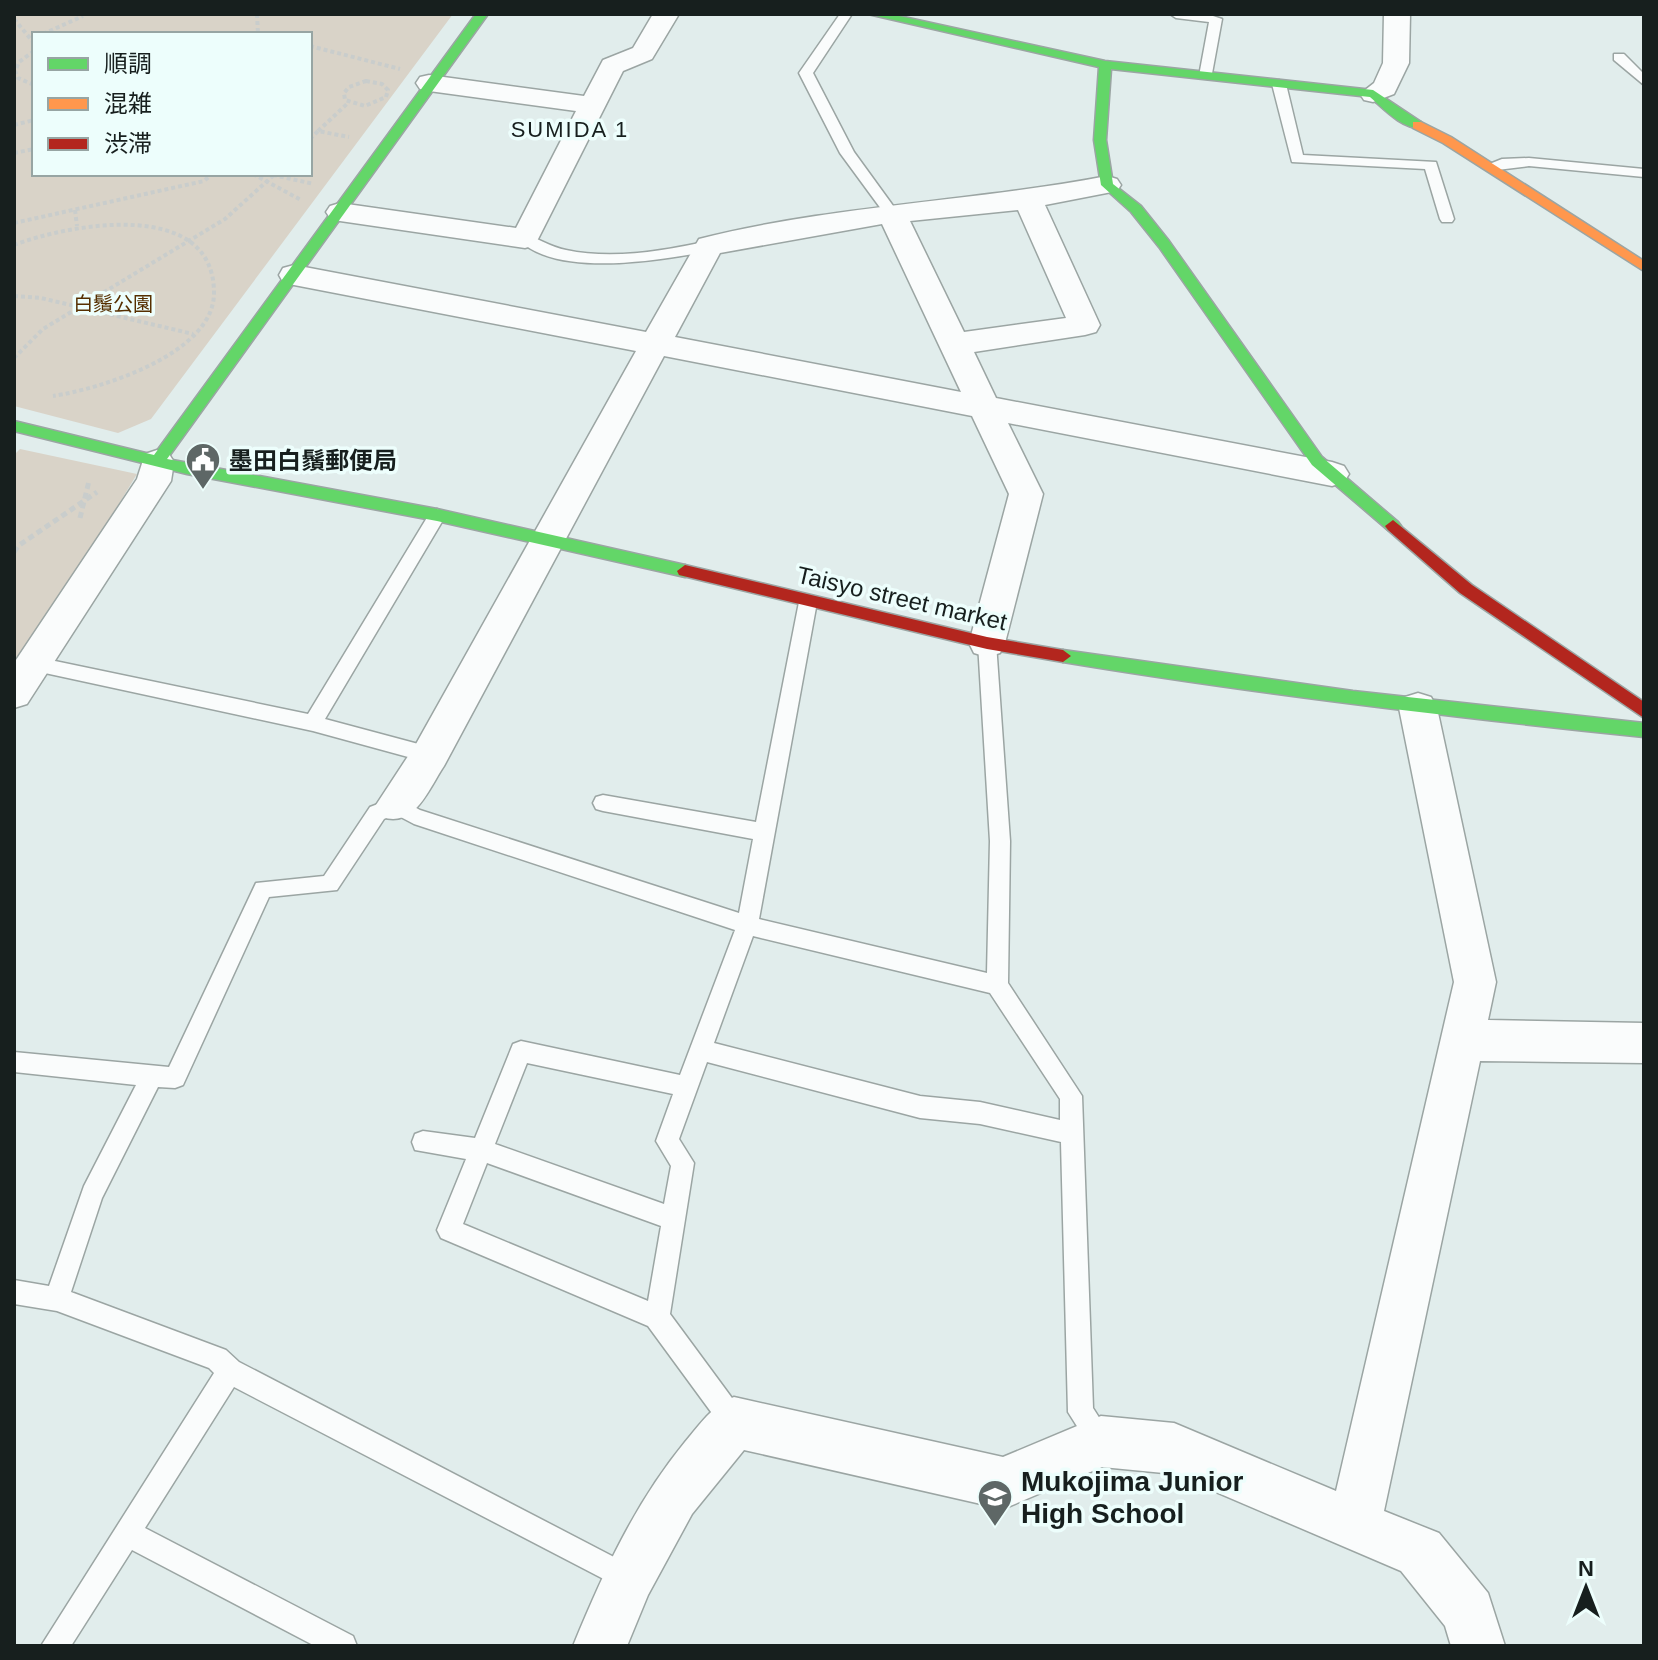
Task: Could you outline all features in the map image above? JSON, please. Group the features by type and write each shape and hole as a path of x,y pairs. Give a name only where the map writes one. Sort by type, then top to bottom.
{"street":[{"path":"23,678 154,481 157,462 482,14"},
{"path":"340,212 525,239 612,66 643,53 666,14"},
{"path":"874,14 1105,65 1373,94 1385,88 1396,63 1397,14"},
{"path":"1105,65 1100,140 1107,185 1136,209 1164,244 1317,461 1466,589 1644,711"},
{"path":"429,83 592,105"},
{"path":"1373,94 1397,114 1466,152 1644,267"},
{"path":"396,805 430,755 709,246 892,214 1028,200 1107,185"},
{"path":"954,344 1085,325 1028,200"},
{"path":"892,214 1026,494 987,643"},
{"path":"294,275 1332,474"},
{"name":"Taisyo street market","path":"14,426 157,462 549,539 987,643 1178,676 1418,708 1644,730"},
{"path":"1355,1524 1475,982 1418,708"},
{"path":"1462,1040 1644,1043"},
{"path":"600,1646 628,1578 674,1496 734,1422 1003,1483 1101,1441 1174,1449 1420,1552 1469,1612 1478,1646"}],"lane":[{"path":"846,14 806,73 847,153 892,214"},
{"path":"1176,14 1216,19 1206,76"},
{"path":"1619,57 1644,81"},
{"path":"1279,84 1297,159 1431,165 1466,152"},
{"path":"1489,167 1529,162 1644,173"},
{"path":"1431,165 1447,219"},
{"path":"525,239 540,249 607,259 653,258 709,246"},
{"path":"313,723 437,515"},
{"path":"657,1317 683,1163 667,1141 747,925 808,602"},
{"path":"987,643 1000,841 997,985 1071,1096 1081,1412 1101,1441"},
{"path":"23,678 313,723 430,755"},
{"path":"603,803 764,832"},
{"path":"14,1062 175,1078 263,889 330,884 377,813 396,805 414,816 747,925 997,985"},
{"path":"701,1050 920,1107 980,1113 1073,1134"},
{"path":"687,1087 521,1051 449,1230 657,1317 734,1422"},
{"path":"57,1299 92,1194 153,1074"},
{"path":"423,1142 481,1150 674,1219"},
{"path":"14,1292 57,1299 217,1359 230,1371 628,1578"},
{"path":"55,1646 230,1371"},
{"path":"127,1533 343,1646"}],"path":[{"path":"47,32 83,16"},
{"path":"14,19 32,39"},
{"path":"312,46 403,69"},
{"path":"32,53 15,67 18,78 32,84"},
{"path":"372,81 388,90 386,97 377,103 358,106 348,103 344,93 354,84 372,81"},
{"path":"312,137 348,103"},
{"path":"318,131 354,137"},
{"path":"14,223 204,181 210,176"},
{"path":"256,176 303,202"},
{"path":"14,358 43,329 225,219 273,176"},
{"path":"279,176 317,184"},
{"path":"75,210 77,226"},
{"path":"14,245 48,232 77,226 142,225 185,241 204,257 214,284 206,314 191,335 173,352 143,371 94,390 52,396"},
{"path":"14,296 83,307 191,335"},
{"path":"14,552 18,546 104,487"}],"green space":[{"name":"白鬚公園","path":"14,14 453,14 151,419 118,433 14,406"},
{"path":"20,449 137,474 14,678 14,455"}],"traffic: fast":[{"path":"157,462 482,14"},
{"path":"874,14 1105,65"},
{"path":"1393,526 1317,461 1164,244 1136,209 1107,185 1100,140 1105,65 1373,94 1397,114 1417,125"},
{"path":"14,426 187,469 437,515 685,571"},
{"path":"1063,656 1353,698 1644,730"}],"traffic: slow":[{"path":"1417,125 1447,140 1644,267"}],"traffic: jam":[{"path":"1393,526 1466,589 1644,711"},
{"path":"685,571 987,643 1063,656"}],"place":[{"name":"墨田白鬚郵便局","path":"203,491"},
{"name":"Mukojima Junior High School","path":"995,1528"}],"district":[{"name":"SUMIDA 1","path":"570,129"}]}
